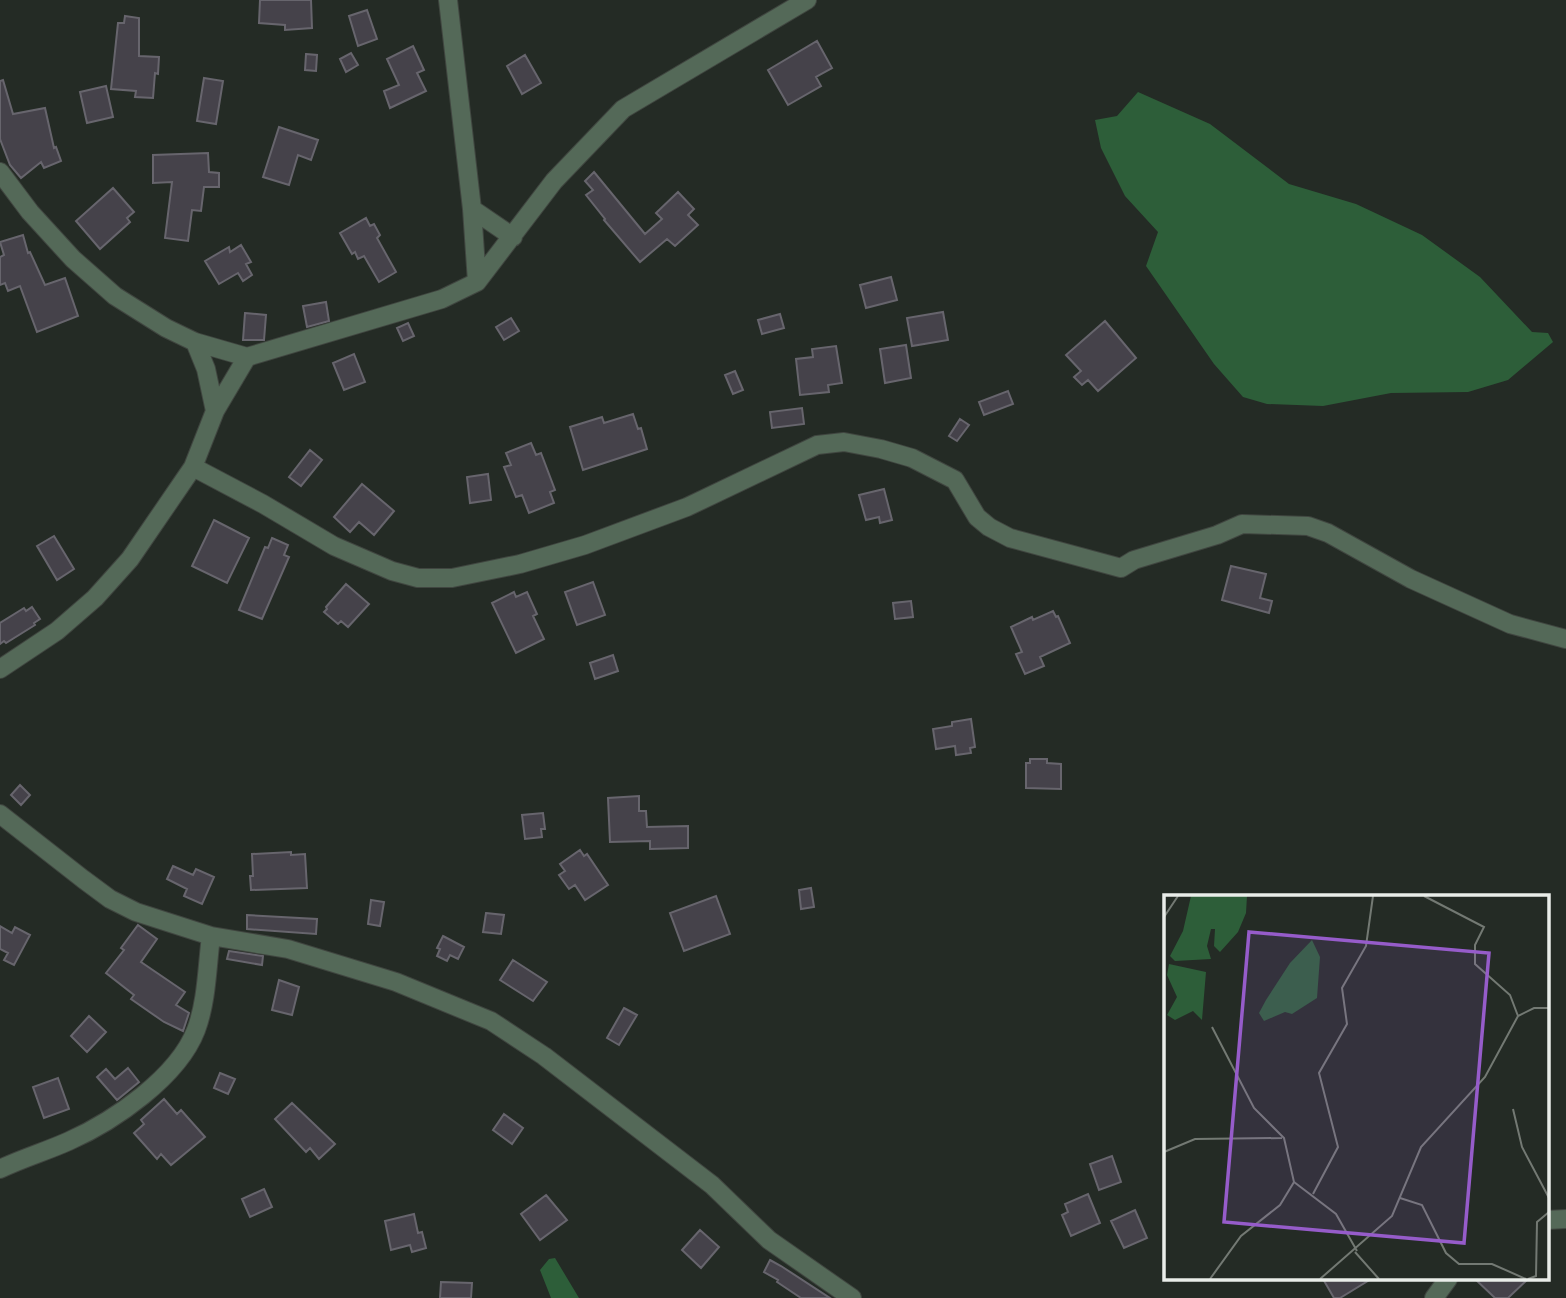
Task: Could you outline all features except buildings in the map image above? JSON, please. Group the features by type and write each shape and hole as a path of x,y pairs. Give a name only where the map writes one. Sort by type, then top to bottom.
{"street":[{"path":"448,0 477,282"},
{"path":"0,172 30,212 72,259 115,296 166,328 195,342 247,357 442,299 477,282 554,181 623,108 807,0"},
{"path":"471,209 513,237"},
{"path":"195,342 206,369 215,411"},
{"path":"0,669 57,631 95,598 130,559 193,467 215,411 247,357"},
{"path":"193,467 334,546 392,571 418,578 452,578 520,564 585,545 687,507 817,445 844,442 912,458 955,480 977,517 1010,538 1121,568 1134,560 1217,535 1242,524 1308,526 1328,533 1411,579 1510,624 1566,639"},
{"path":"0,814 110,899 156,920 211,936 288,949 372,975 491,1021 544,1056 712,1185 769,1240 852,1298"},
{"path":"0,1169 97,1127 158,1082 185,1053 196,1029 203,1000 211,936"},
{"path":"1548,1220 1566,1219"},
{"path":"1434,1298 1447,1280"}],"shaded area":[{"path":"1138,92 1210,124 1289,184 1356,204 1422,235 1480,277 1532,332 1548,333 1553,342 1508,380 1468,392 1391,393 1323,406 1267,404 1243,397 1214,364 1146,266 1158,232 1125,196 1101,148 1095,120 1117,116"},
{"path":"555,1258 579,1298 551,1298 540,1270 549,1259"}]}
